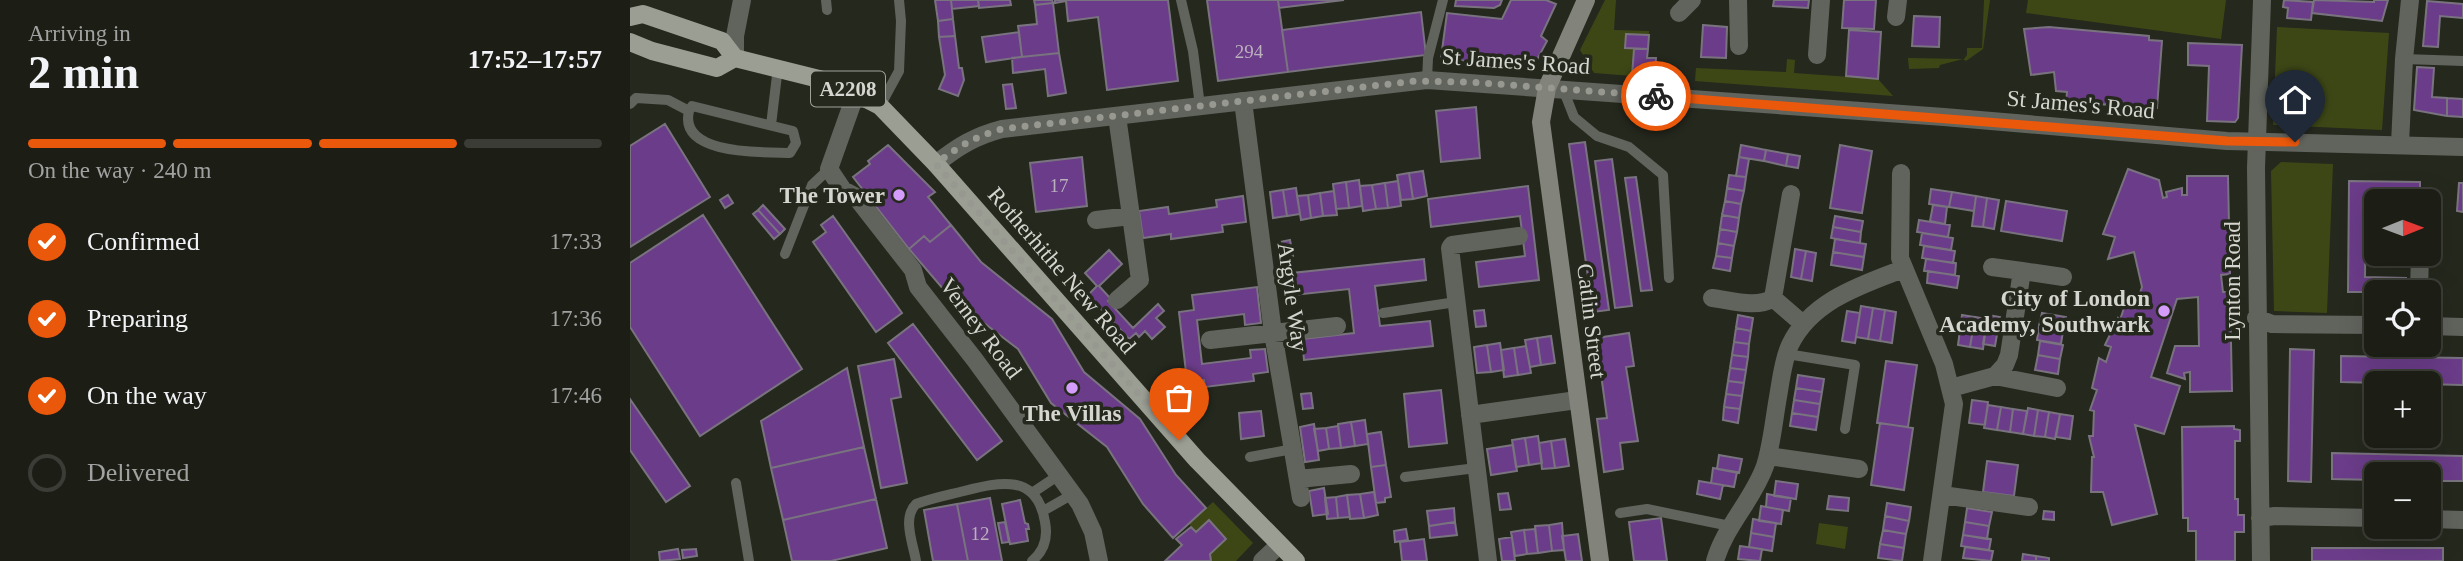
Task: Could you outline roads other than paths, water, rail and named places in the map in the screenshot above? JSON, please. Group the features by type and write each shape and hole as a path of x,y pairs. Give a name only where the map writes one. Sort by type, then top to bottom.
{"main road":[{"name":"Catlin Street","path":"1586,0 1541,122 1600,561"},
{"name":"A2208","path":"630,17 643,14 722,41 735,58 835,83 856,93 880,106 936,164"},
{"name":"A2208","path":"630,42 652,51 717,68 735,58"},
{"name":"Rotherhithe New Road","path":"936,164 1196,460 1296,561"}],"street":[{"path":"735,58 742,0"},
{"path":"1679,13 1692,0"},
{"path":"1738,0 1739,46"},
{"path":"1817,55 1821,0"},
{"name":"Lynton Road","path":"2261,561 2256,318 2256,142 2262,0"},
{"path":"2400,144 2403,59 2410,0"},
{"name":"St James's Road","path":"936,164 957,147 979,135 1002,129 1427,80 2256,142 2463,147"},
{"path":"829,170 856,93"},
{"name":"Argyle Way","path":"1243,101 1273,333 1301,498"},
{"path":"1117,116 1140,280 1117,300"},
{"name":"Verney Road","path":"829,170 843,190 856,197 913,270 918,287 1073,494 1089,523 1099,561"},
{"path":"1901,173 1900,251 1903,269 1944,364 1951,388 1953,412 1933,561"},
{"path":"1773,299 1791,194"},
{"path":"1096,220 1131,216"},
{"path":"1488,561 1451,252 1452,245 1519,236"},
{"path":"1993,267 2063,276"},
{"path":"1715,561 1730,526 1757,481 1768,456 1789,346 1803,324 1820,307 1839,296 1903,269"},
{"path":"1995,376 2005,365 2009,355 2022,271"},
{"path":"1712,298 1757,304 1773,299"},
{"path":"1773,299 1803,324"},
{"path":"2256,318 2272,324 2364,325"},
{"path":"1210,341 1337,326"},
{"path":"2441,326 2463,327"},
{"path":"1951,388 1995,376 2057,388"},
{"path":"1470,415 1577,400"},
{"path":"1768,456 1859,469"},
{"path":"1298,479 1351,474"},
{"path":"1942,495 2029,507"},
{"path":"2260,518 2364,518"},
{"path":"2441,519 2463,520"},
{"path":"1262,561 1279,545"}],"lane":[{"path":"880,106 899,71 899,0"},
{"path":"1181,0 1193,51 1200,106"},
{"path":"1427,80 1428,58 1443,0"},
{"path":"2403,59 2463,61"},
{"path":"771,125 778,67"},
{"path":"1555,89 1574,117 1597,136 1629,146 1663,175 1669,278"},
{"path":"630,104 636,98 654,98 668,100 688,111"},
{"path":"692,106 771,125 793,131 796,143 790,153 730,151 709,145 694,133 687,118 692,106"},
{"path":"785,254 811,185 829,170"},
{"path":"1383,313 1456,302"},
{"path":"1787,354 1855,365 1844,429"},
{"path":"1250,457 1293,449"},
{"path":"1405,477 1476,468"},
{"path":"1032,493 1059,475"},
{"path":"916,561 908,519 909,511 916,504 1007,482 1018,484 1032,493 1043,511 1046,539 1032,561"},
{"path":"736,483 749,561"},
{"path":"1043,511 1073,494"},
{"path":"1620,513 1647,509 1730,526"}],"place":[{"name":"The Tower","path":"899,195"},
{"name":"City of London Academy, Southwark","path":"2164,311"},
{"name":"The Villas","path":"1072,388"}]}
